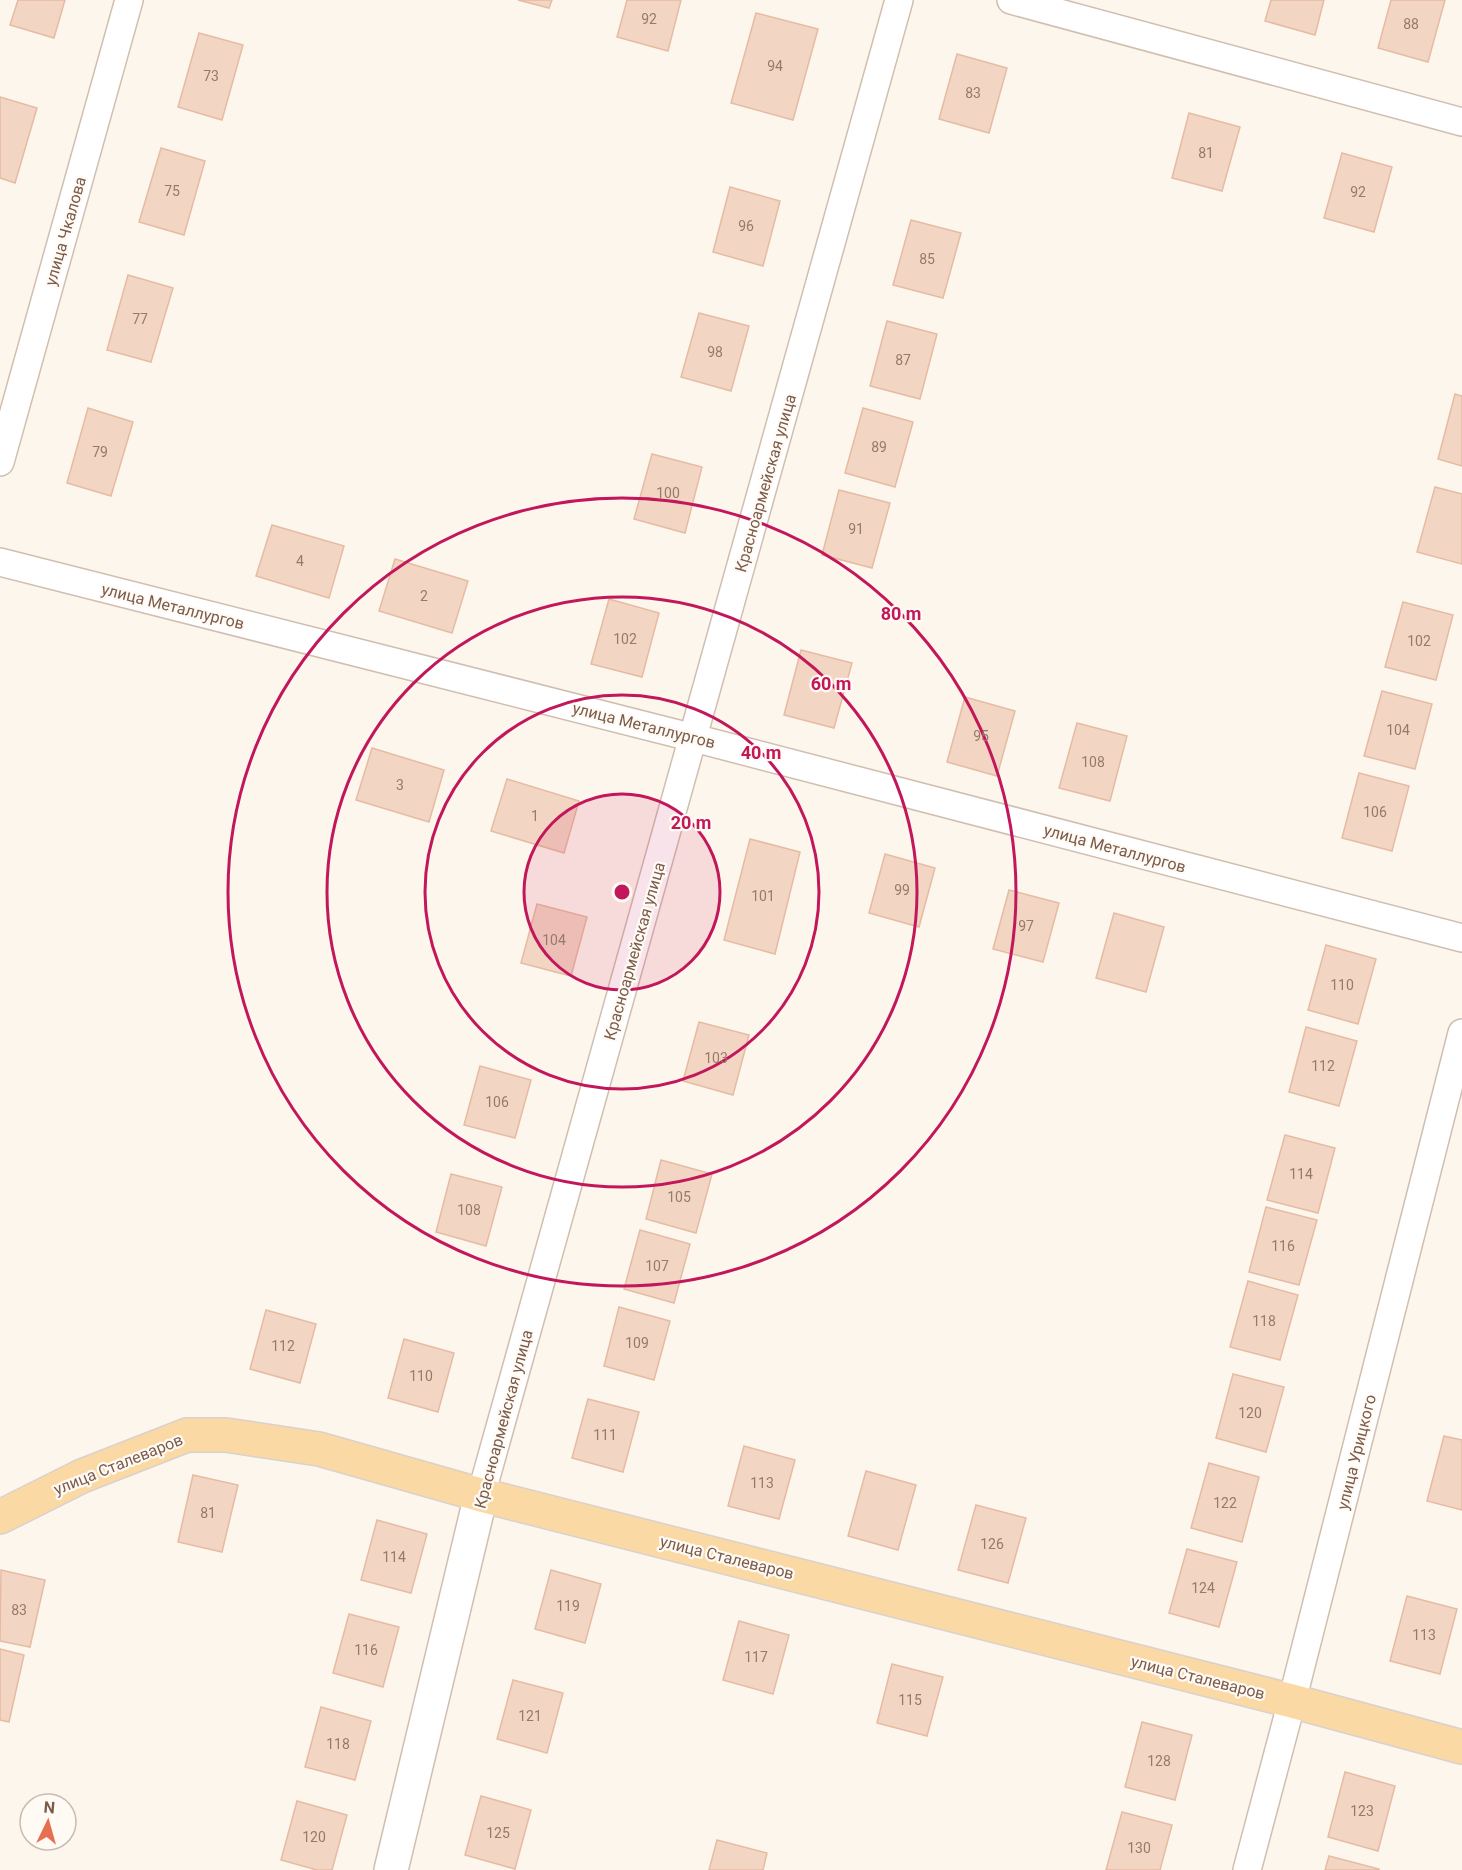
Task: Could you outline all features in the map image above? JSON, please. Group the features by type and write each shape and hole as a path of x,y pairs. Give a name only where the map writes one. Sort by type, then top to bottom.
{"main road":[{"name":"улица Сталеваров","path":"0,1517 82,1476 186,1435 226,1435 320,1449 481,1495 1292,1701 1462,1747"}],"street":[{"name":"улица Чкалова","path":"0,462 129,0"},
{"name":"Красноармейская улица","path":"396,1869 481,1495 898,0"},
{"path":"1011,0 1462,122"},
{"name":"улица Металлургов","path":"0,562 694,738 1462,938"},
{"name":"улица Урицкого","path":"1246,1870 1292,1701 1462,1033"}],"building":[{"path":"18,0 65,0 54,38 10,25"},
{"path":"518,0 552,0 549,8"},
{"path":"627,0 681,0 668,51 617,37"},
{"path":"1271,0 1324,0 1315,35 1265,21"},
{"path":"1391,0 1445,0 1428,62 1378,48"},
{"path":"756,13 818,29 793,120 731,103"},
{"path":"199,33 243,45 222,120 178,107"},
{"path":"957,54 1007,68 989,133 939,119"},
{"path":"0,97 37,108 15,183 0,178"},
{"path":"1189,113 1240,127 1222,191 1172,178"},
{"path":"161,148 205,161 184,235 139,222"},
{"path":"1342,153 1392,167 1374,232 1324,218"},
{"path":"730,187 780,201 763,266 713,252"},
{"path":"911,220 961,233 943,298 893,285"},
{"path":"128,275 173,288 151,362 107,350"},
{"path":"699,313 749,326 731,391 681,377"},
{"path":"887,321 937,334 920,399 870,386"},
{"path":"1455,394 1462,396 1462,466 1438,459"},
{"path":"88,408 133,422 111,496 67,483"},
{"path":"863,408 913,422 895,487 845,473"},
{"path":"652,454 702,467 685,533 634,519"},
{"path":"1435,487 1462,494 1462,564 1417,552"},
{"path":"839,490 890,503 872,568 822,555"},
{"path":"272,525 344,546 329,598 256,576"},
{"path":"395,559 468,581 452,633 379,611"},
{"path":"609,599 659,613 642,677 591,664"},
{"path":"1403,602 1453,615 1436,680 1385,667"},
{"path":"801,650 852,663 834,728 784,715"},
{"path":"1382,691 1432,704 1415,769 1364,756"},
{"path":"965,697 1015,711 997,776 947,762"},
{"path":"1077,723 1127,736 1110,801 1059,788"},
{"path":"372,748 444,770 429,822 356,800"},
{"path":"1359,773 1409,786 1392,851 1342,838"},
{"path":"507,779 579,801 564,853 491,831"},
{"path":"750,839 800,852 775,954 724,940"},
{"path":"885,854 935,868 919,927 869,913"},
{"path":"1009,890 1059,903 1043,962 993,949"},
{"path":"537,904 587,917 571,976 521,963"},
{"path":"1114,913 1164,927 1146,992 1096,978"},
{"path":"1326,945 1376,959 1358,1024 1308,1010"},
{"path":"699,1022 749,1035 733,1095 683,1081"},
{"path":"1306,1027 1357,1041 1339,1106 1289,1092"},
{"path":"480,1066 531,1080 515,1138 464,1125"},
{"path":"1285,1135 1335,1148 1318,1213 1267,1200"},
{"path":"661,1160 712,1174 696,1233 646,1219"},
{"path":"451,1174 502,1187 486,1246 436,1232"},
{"path":"1266,1207 1317,1220 1299,1285 1249,1272"},
{"path":"640,1230 690,1244 674,1303 624,1289"},
{"path":"1248,1281 1298,1295 1280,1360 1230,1347"},
{"path":"619,1307 670,1321 654,1380 604,1366"},
{"path":"266,1310 316,1324 300,1383 250,1369"},
{"path":"404,1339 454,1353 438,1412 388,1398"},
{"path":"1233,1374 1284,1387 1266,1452 1216,1438"},
{"path":"588,1399 639,1412 623,1472 572,1458"},
{"path":"1444,1436 1462,1440 1462,1510 1427,1501"},
{"path":"744,1446 795,1460 779,1519 728,1506"},
{"path":"1209,1463 1259,1477 1242,1542 1191,1528"},
{"path":"866,1471 916,1485 898,1550 848,1536"},
{"path":"193,1475 238,1485 222,1552 178,1542"},
{"path":"976,1505 1026,1518 1008,1583 958,1570"},
{"path":"377,1520 427,1534 411,1593 361,1580"},
{"path":"1187,1549 1237,1562 1219,1627 1169,1613"},
{"path":"1,1570 45,1580 30,1647 0,1641"},
{"path":"551,1570 601,1584 585,1643 535,1629"},
{"path":"1407,1596 1457,1609 1440,1674 1390,1661"},
{"path":"349,1614 399,1627 383,1687 333,1673"},
{"path":"739,1621 789,1635 773,1694 723,1680"},
{"path":"0,1649 24,1655 9,1722 0,1720"},
{"path":"892,1664 943,1677 927,1736 877,1723"},
{"path":"513,1680 563,1693 547,1753 497,1739"},
{"path":"321,1707 371,1721 355,1780 305,1767"},
{"path":"1142,1722 1192,1735 1175,1800 1125,1787"},
{"path":"1345,1772 1395,1786 1378,1851 1328,1837"},
{"path":"481,1796 531,1810 515,1869 465,1855"},
{"path":"297,1801 347,1815 332,1870 317,1870 281,1860"},
{"path":"1122,1812 1172,1825 1160,1870 1106,1870"},
{"path":"717,1840 767,1853 763,1870 709,1870"},
{"path":"1329,1856 1379,1869 1379,1870 1325,1870"}]}
